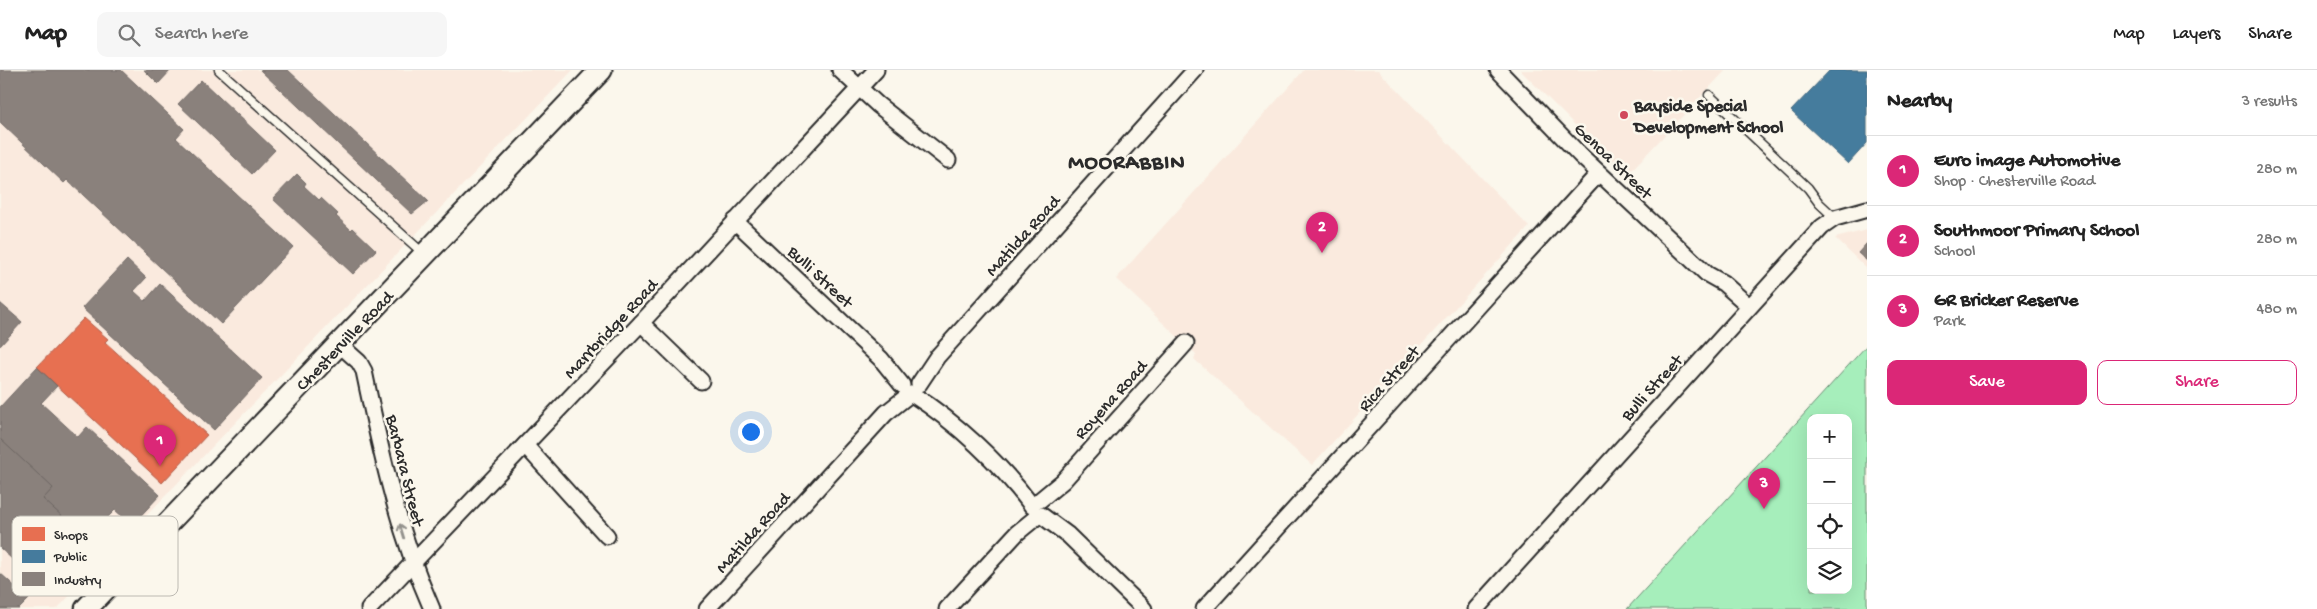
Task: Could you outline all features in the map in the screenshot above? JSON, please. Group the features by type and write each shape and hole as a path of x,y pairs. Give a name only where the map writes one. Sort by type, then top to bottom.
{"main road":[{"name":"Chesterville Road","path":"175,516 601,70"},
{"name":"Chesterville Road","path":"86,609 99,596"}],"street":[{"path":"840,70 859,88 948,160"},
{"name":"Marrbridge Road","path":"369,609 641,323 876,70"},
{"name":"Matilda Road","path":"708,609 1195,70"},
{"name":"Genoa Street","path":"1498,70 1599,173 1708,274 1718,288 1746,310"},
{"name":"Rica Street","path":"1204,609 1599,173"},
{"name":"Bulli Street","path":"1476,609 1822,227 1835,218 1867,209"},
{"name":"Bulli Street","path":"735,221 1013,482 1144,609"},
{"path":"641,323 701,380"},
{"name":"Royena Road","path":"947,609 1186,343"},
{"name":"Barbara Street","path":"340,345 359,362 364,371 396,511 412,564 432,609"},
{"path":"525,444 608,536"}],"lane":[{"path":"219,70 425,255"},
{"path":"1709,95 1808,188 1819,203 1835,218"}],"shaded area":[{"path":"0,70 573,70 146,516 12,516 12,596 69,596 57,609 0,609"},
{"path":"1304,70 1378,70 1529,227 1312,465 1194,359 1196,354 1116,279"},
{"name":"Bayside Special Development School","path":"1520,70 1726,70 1626,176"},
{"path":"1867,230 1867,269 1835,238"}],"green space":[{"path":"1867,345 1867,609 1627,609"}],"building: Shops":[{"path":"84,318 108,339 105,342 207,435 162,483 37,367"}],"building: Public":[{"path":"1830,70 1867,70 1867,143 1848,164 1791,111"}],"building: Industry":[{"path":"0,70 121,70 184,129 176,138 293,247 221,324 67,180 64,183 0,122"},
{"path":"144,70 171,70 158,84"},
{"path":"260,70 288,70 428,201 412,214"},
{"path":"201,80 275,150 252,174 178,104"},
{"path":"297,174 306,183 304,186 319,200 321,198 338,214 336,216 351,230 353,228 376,250 353,274 273,199"},
{"path":"1867,243 1867,261 1858,253"},
{"path":"127,260 146,278 134,291 145,301 160,284 262,378 214,430 82,308"},
{"path":"0,303 22,322 0,346"},
{"path":"37,367 57,386 41,403 78,437 87,427 160,495 140,516 122,516 115,510 109,516 62,516 43,499 53,488 0,439 0,407"},
{"path":"0,439 53,488 43,499 62,516 12,516 12,559 0,548"},
{"path":"0,573 12,584 12,596 26,596 29,599 19,609 0,609"}],"place":[{"name":"Bayside Special Development School","path":"1624,115"},
{"name":"Southmoor Primary School","path":"1322,253"},
{"name":"Euro image Automotive","path":"160,466"},
{"name":"GR Bricker Reserve","path":"1764,509"}],"district":[{"name":"MOORABBIN","path":"1127,160"}]}
